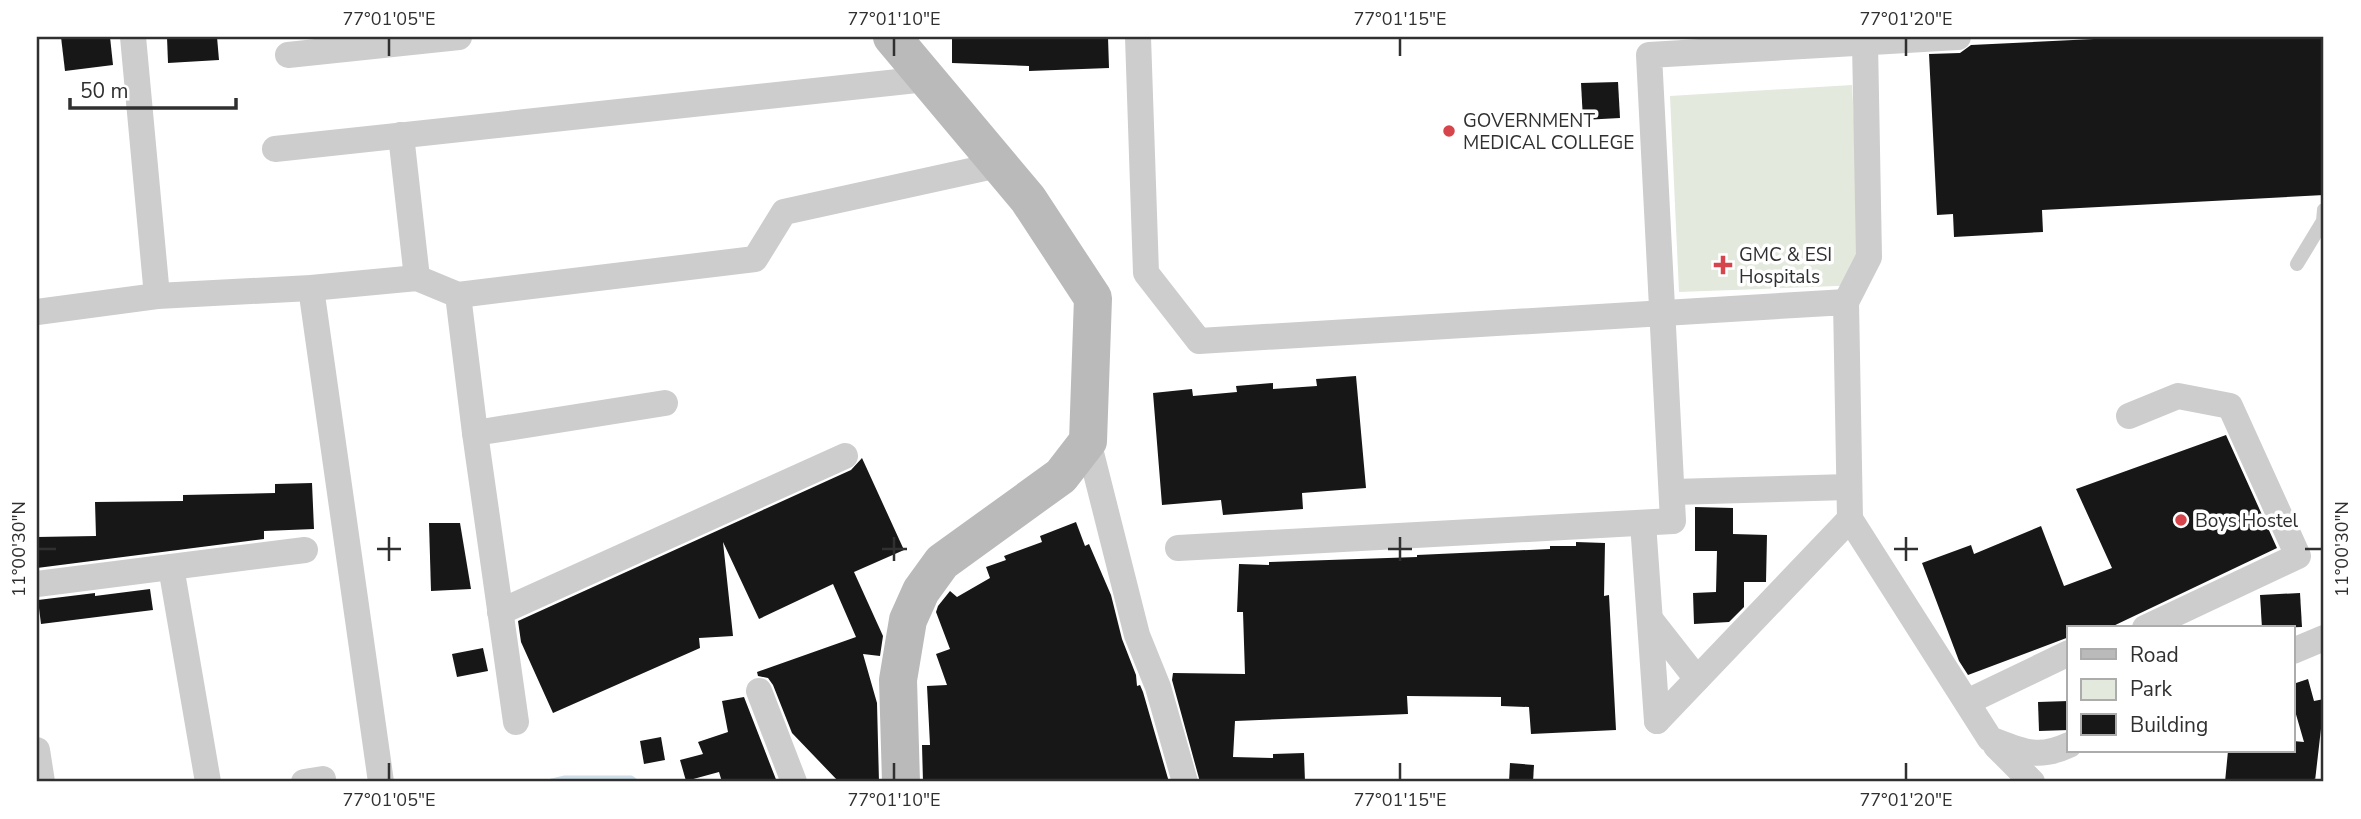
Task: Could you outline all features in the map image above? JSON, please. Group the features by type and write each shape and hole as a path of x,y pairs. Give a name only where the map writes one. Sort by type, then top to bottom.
{"street":[{"path":"133,37 157,296"},
{"path":"288,55 366,42 459,37"},
{"path":"892,37 1028,199 1093,298 1088,441 1137,635 1158,687 1185,782"},
{"path":"1138,37 1146,272 1199,341 1846,302"},
{"path":"1178,548 1673,521 1649,46 1865,42 1958,37"},
{"path":"1865,42 1869,257 1846,302 1850,519 1990,739 2022,778"},
{"path":"275,149 926,79"},
{"path":"401,135 417,278"},
{"path":"37,312 157,296 311,288 417,278 458,295 755,259 784,212 998,165"},
{"path":"311,288 381,782"},
{"path":"458,295 516,722"},
{"path":"2129,416 2178,396 2230,406 2298,556 2149,626"},
{"path":"475,433 665,403"},
{"path":"901,782 898,680 908,620 920,591 942,562 1061,476 1088,441"},
{"path":"500,612 845,456"},
{"path":"1673,492 1849,487"},
{"path":"1643,523 1657,721 1850,519"},
{"path":"37,584 305,550"},
{"path":"171,567 208,782"},
{"path":"1650,619 1697,679"},
{"path":"2294,651 2324,638"},
{"path":"1967,702 2067,654"},
{"path":"758,691 794,782"},
{"path":"1990,739 2024,753 2053,753 2067,746"},
{"path":"37,750 42,782"}],"lane":[{"path":"2297,264 2323,221 2324,210"}],"green space":[{"path":"1852,85 1863,285 1679,292 1670,96"}],"building":[{"path":"61,37 110,37 113,65 65,71"},
{"path":"167,37 217,37 219,60 168,63"},
{"path":"952,37 1108,37 1109,68 1029,71 1029,66 952,63"},
{"path":"2135,37 2322,37 2324,195 2042,210 2043,232 1954,237 1953,214 1937,215 1929,54 1960,53 1971,45"},
{"path":"1618,82 1620,118 1583,120 1581,83"},
{"path":"1356,376 1366,488 1302,493 1303,509 1223,515 1221,500 1162,505 1153,393 1192,389 1193,396 1237,392 1236,386 1273,383 1273,389 1317,386 1316,379"},
{"path":"2226,435 2277,548 2113,626 2067,626 2067,638 1968,675 1959,661 1922,563 1971,545 1974,554 2041,526 2064,586 2112,568 2076,489"},
{"path":"862,458 904,550 854,572 883,636 880,656 863,654 877,703 879,782 839,782 792,733 773,685 768,678 758,676 757,672 856,637 833,584 759,619 723,542 733,636 699,638 700,648 553,713 521,642 518,621 851,470"},
{"path":"312,483 314,529 264,531 264,539 37,568 37,537 96,536 95,502 183,501 183,495 275,493 275,484"},
{"path":"1695,507 1733,508 1733,534 1767,535 1766,582 1744,582 1744,607 1729,622 1694,624 1693,593 1716,592 1717,551 1695,551"},
{"path":"1076,522 1085,546 1089,544 1111,595 1122,639 1136,675 1137,686 1140,685 1143,692 1169,782 923,782 922,745 930,745 927,686 947,685 936,654 950,649 936,612 938,606 950,591 957,597 990,578 986,567 1006,560 1004,556 1042,542 1040,536"},
{"path":"429,523 460,523 471,589 431,591"},
{"path":"1576,542 1605,543 1604,596 1609,595 1616,730 1531,734 1529,707 1501,706 1501,697 1407,696 1408,714 1235,721 1233,757 1273,758 1273,754 1304,753 1305,782 1200,782 1172,680 1173,673 1245,674 1243,612 1237,612 1239,564 1269,565 1269,562 1550,549 1550,546 1576,546"},
{"path":"150,589 153,610 41,624 38,600"},
{"path":"2300,593 2302,627 2262,626 2260,595"},
{"path":"483,648 488,671 457,677 452,654"},
{"path":"2308,679 2314,701 2324,699 2324,720 2315,781 2314,778 2314,782 2225,782 2228,752 2294,752 2294,741 2304,742 2294,707 2294,684"},
{"path":"744,697 777,782 722,782 719,772 686,781 680,760 703,754 698,742 728,732 722,701"},
{"path":"2067,701 2067,730 2039,731 2038,702"},
{"path":"661,737 665,760 644,764 640,741"},
{"path":"1510,763 1534,765 1533,782 1509,782"}],"waterway":[{"path":"552,782 565,779 631,779 635,782"}],"place":[{"name":"GOVERNMENT MEDICAL COLLEGE","path":"1449,131"},
{"name":"GMC & ESI Hospitals","path":"1723,265"},
{"name":"Boys Hostel","path":"2181,520"}]}
